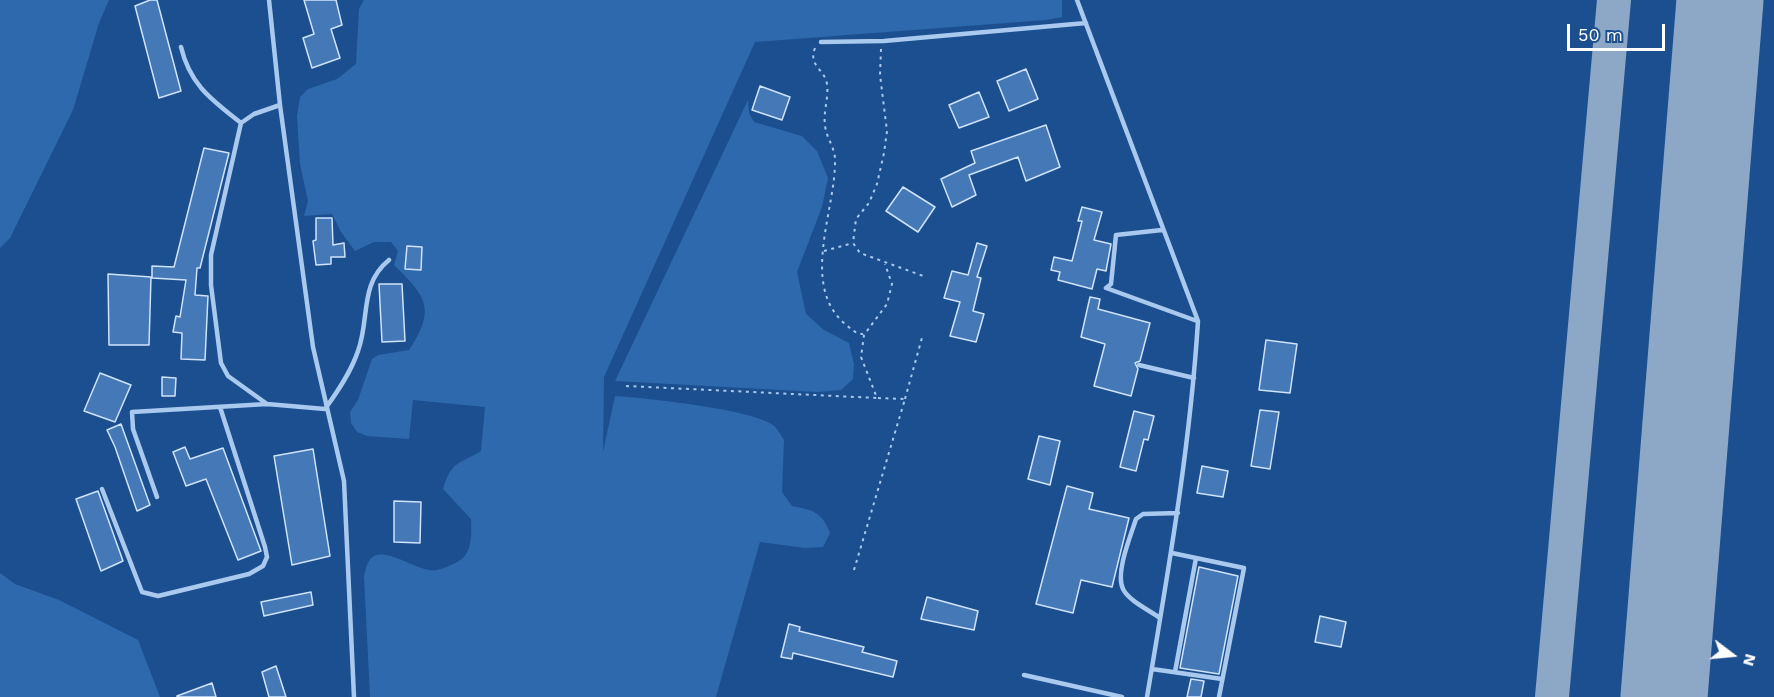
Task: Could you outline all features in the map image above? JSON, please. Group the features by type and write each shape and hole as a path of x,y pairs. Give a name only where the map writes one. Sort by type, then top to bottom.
{"lane":[{"path":"269,0 280,105 313,347 325,409 344,481 354,697"},
{"path":"1077,0 1197,321 1194,378 1178,513 1147,697"},
{"path":"821,42 884,40 1086,24"},
{"path":"180,47 194,82 241,123"},
{"path":"267,404 228,376 221,363 211,285 211,255 241,123 254,114 280,105"},
{"path":"1162,230 1116,235 1111,284 1106,288 1197,321"},
{"path":"325,409 338,392 358,352 368,290 374,276 389,260"},
{"path":"1139,364 1194,378"},
{"path":"157,497 133,429 132,412 267,404 325,409"},
{"path":"102,489 142,592 146,595 158,596 238,576 263,566 267,557 266,547 220,407"},
{"path":"1160,618 1128,595 1122,587 1120,574 1136,519 1143,514 1178,513"},
{"path":"1172,553 1244,568 1219,697"},
{"path":"1175,672 1196,558"},
{"path":"1152,669 1222,679"},
{"path":"1024,675 1122,697"},
{"path":"1090,697 1092,690"}],"path":[{"path":"884,40 879,57 887,131 884,153 878,184 869,203 856,219 853,243 860,253 926,277"},
{"path":"821,42 815,47 812,56 813,65 826,84 825,125 835,156 822,276 827,298 841,320 858,334 864,334"},
{"path":"824,251 853,243"},
{"path":"877,398 861,357 864,334 887,304 892,284 885,264"},
{"path":"854,570 923,334"},
{"path":"626,386 904,399"}],"shaded area":[{"path":"0,0 109,0 99,23 73,110 10,238 0,248"},
{"path":"364,0 1062,0 1062,17 1046,20 755,42 604,377 603,452 615,396 697,405 761,419 773,425 784,440 782,492 792,506 820,516 830,533 823,547 805,548 760,542 716,697 370,697 364,576 367,564 374,556 381,554 422,568 437,570 458,562 467,553 471,540 471,519 443,489 457,464 481,451 485,407 413,400 409,439 367,436 357,432 351,423 350,412 358,400 372,359 378,355 409,350 423,324 425,314 420,295 394,265 398,251 391,242 374,242 355,251 341,232 332,214 304,216 308,201 300,164 297,116 300,97 308,89 337,79 356,64 359,9"},
{"path":"748,100 749,113 754,122 802,136 817,151 828,178 822,207 797,272 806,314 824,330 849,343 854,364 853,379 841,390 818,392 615,381"},
{"path":"0,573 15,584 59,600 138,640 160,697 0,697"}],"building":[{"path":"150,0 157,0 181,91 159,98 135,6"},
{"path":"304,0 336,0 342,25 331,29 340,58 312,68 303,38 314,34"},
{"path":"1026,69 1038,99 1009,111 997,81"},
{"path":"760,86 790,97 782,120 752,110"},
{"path":"979,92 989,117 959,128 949,105"},
{"path":"1046,125 1060,167 1026,181 1018,157 969,175 976,195 952,207 941,179 975,163 971,151"},
{"path":"204,148 229,153 200,268 197,268 195,295 208,296 205,360 181,359 182,333 173,332 176,316 180,317 186,280 152,278 152,266 174,267"},
{"path":"903,187 935,207 918,232 886,211"},
{"path":"1082,207 1102,212 1094,240 1111,244 1106,271 1097,269 1092,289 1058,280 1060,272 1051,270 1054,257 1072,261 1082,221 1078,221"},
{"path":"316,218 332,218 333,245 344,243 345,257 331,257 331,264 316,265 313,241 316,240"},
{"path":"977,243 987,246 977,277 981,278 973,311 984,314 976,342 950,336 960,302 944,298 952,271 968,275"},
{"path":"407,246 422,247 421,270 405,269"},
{"path":"108,274 151,277 149,345 109,345"},
{"path":"379,284 402,284 405,341 382,342"},
{"path":"1090,297 1100,299 1098,309 1150,323 1140,361 1135,363 1138,369 1131,396 1094,386 1105,344 1081,337"},
{"path":"1266,340 1297,344 1290,393 1259,390"},
{"path":"100,373 131,385 115,422 84,411"},
{"path":"162,377 176,378 175,396 162,396"},
{"path":"1260,410 1279,412 1270,469 1251,466"},
{"path":"1134,411 1154,416 1148,440 1144,439 1136,471 1120,467"},
{"path":"121,424 150,505 137,511 107,430"},
{"path":"1039,436 1060,441 1050,485 1028,479"},
{"path":"185,447 190,459 223,448 261,551 238,560 206,479 186,486 173,452"},
{"path":"313,449 330,556 292,565 274,456"},
{"path":"1202,466 1228,471 1223,497 1197,493"},
{"path":"1067,486 1093,493 1089,509 1129,518 1112,587 1081,580 1073,613 1036,604"},
{"path":"98,491 123,561 101,571 76,499"},
{"path":"394,501 421,502 420,543 394,542"},
{"path":"1199,567 1238,576 1219,674 1180,668"},
{"path":"311,592 313,605 264,616 261,602"},
{"path":"927,597 978,611 974,630 921,619"},
{"path":"1320,616 1346,622 1341,647 1315,642"},
{"path":"789,624 800,627 799,631 864,647 862,652 897,661 893,677 793,653 792,659 781,657"},
{"path":"276,666 286,697 269,697 262,672"},
{"path":"1191,679 1204,681 1201,697 1187,697"},
{"path":"212,683 216,697 177,697 177,696"}],"taxiway":[{"path":"1552,697 1614,0"}],"runway":[{"path":"1664,697 1720,0"}]}
